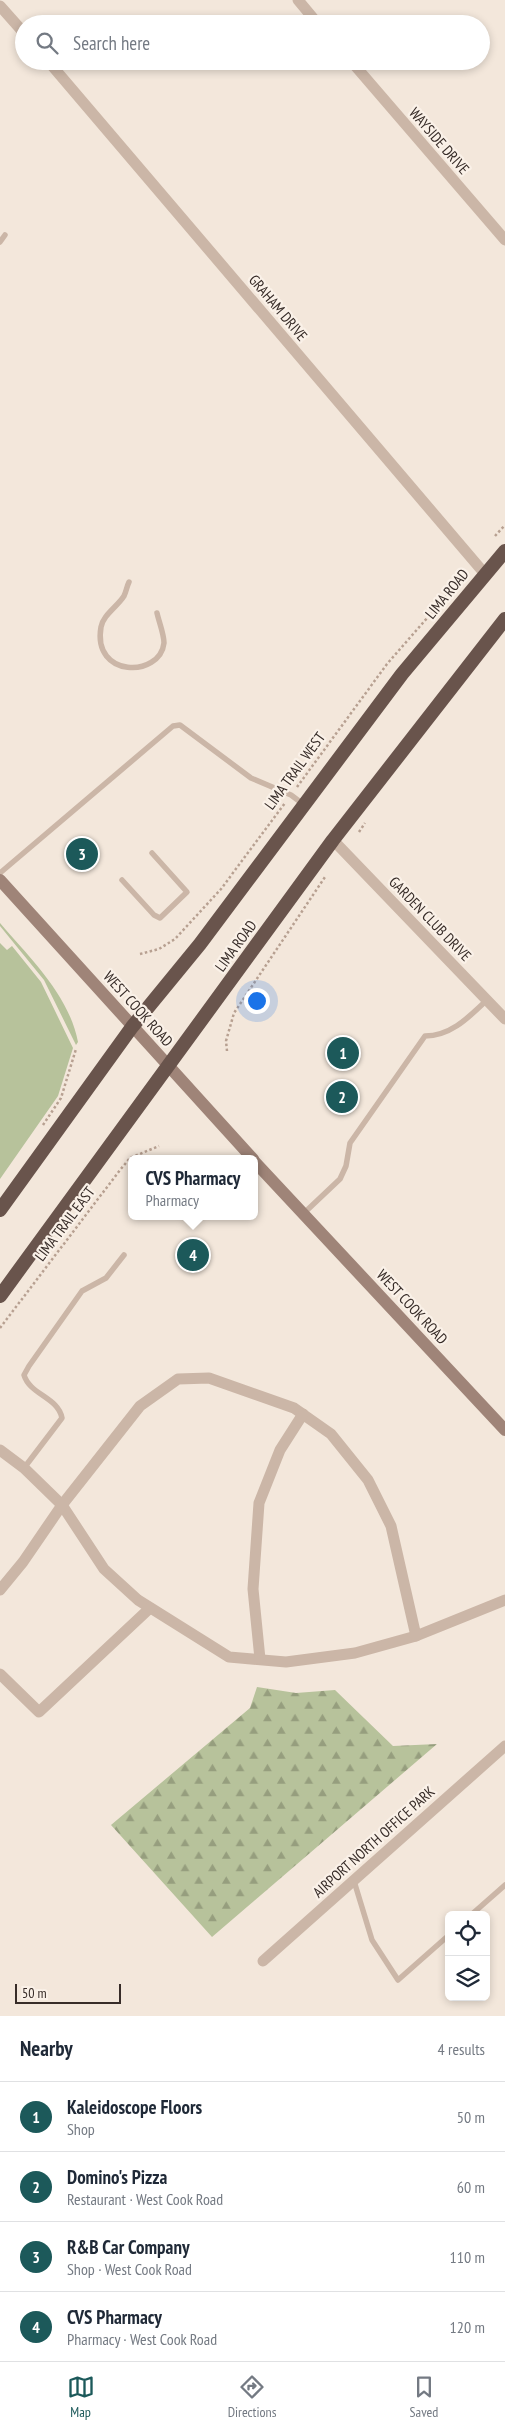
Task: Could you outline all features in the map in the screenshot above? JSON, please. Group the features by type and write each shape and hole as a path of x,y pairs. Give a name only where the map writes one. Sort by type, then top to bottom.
{"highway":[{"name":"LIMA ROAD","path":"0,1210 132,1027 200,944 402,674 505,551"},
{"name":"LIMA ROAD","path":"0,1296 169,1068 333,840 502,628"}],"main road":[{"name":"WEST COOK ROAD","path":"0,880 248,1155"},
{"name":"WEST COOK ROAD","path":"258,1165 505,1430"}],"street":[{"path":"298,0 310,15"},
{"path":"0,6 15,23"},
{"name":"GRAHAM DRIVE","path":"56,70 485,574"},
{"name":"WAYSIDE DRIVE","path":"359,70 505,240"},
{"name":"GARDEN CLUB DRIVE","path":"333,840 505,1019"},
{"path":"0,1590 23,1562 62,1504 140,1406 178,1379 209,1378 294,1408 331,1434 368,1480 387,1515 416,1636"},
{"path":"260,1660 253,1589 259,1503 280,1450 303,1414"},
{"path":"0,1450 24,1468 62,1504 104,1569 138,1600 229,1657 286,1662 355,1653 416,1636 505,1600"},
{"path":"0,1674 39,1712 150,1608"},
{"name":"AIRPORT NORTH OFFICE PARK","path":"263,1961 505,1746"}],"lane":[{"path":"0,242 5,234"},
{"path":"129,582 124,595 102,624 100,639 102,650 111,661 120,666 136,668 149,664 158,656 164,644 157,613"},
{"path":"0,873 172,726 180,725 251,778 291,795 305,806"},
{"path":"122,880 154,915 160,918 187,892 152,853"},
{"path":"303,1214 340,1179 346,1166 350,1143 425,1036 437,1036 462,1024 487,1000"},
{"path":"24,1468 62,1418 61,1412 56,1405 26,1383 24,1375 82,1292 106,1278 124,1255"},
{"path":"354,1881 372,1940 398,1980 445,1939"},
{"path":"476,1911 505,1885"}],"path":[{"path":"495,536 505,525"},
{"name":"LIMA TRAIL WEST","path":"140,954 159,949 175,939 221,889 388,664 455,586"},
{"path":"227,1051 226,1041 234,1013 325,878"},
{"path":"40,1129 60,1098 76,1049"},
{"name":"LIMA TRAIL EAST","path":"137,1155 159,1146"},
{"name":"LIMA TRAIL EAST","path":"0,1328 128,1160"}],"green space":[{"path":"0,923 47,978 57,993 73,1025 78,1042 76,1045 44,980 0,926"},
{"path":"0,943 7,950 12,946 41,982 73,1048 58,1096 0,1179"},
{"path":"257,1687 296,1693 335,1690 393,1746 437,1744 212,1937 111,1825 250,1708"}],"place":[{"name":"R&B Car Company","path":"82,854"},
{"name":"Kaleidoscope Floors","path":"343,1053"},
{"name":"Domino's Pizza","path":"342,1097"},
{"name":"CVS Pharmacy","path":"193,1255"}]}
